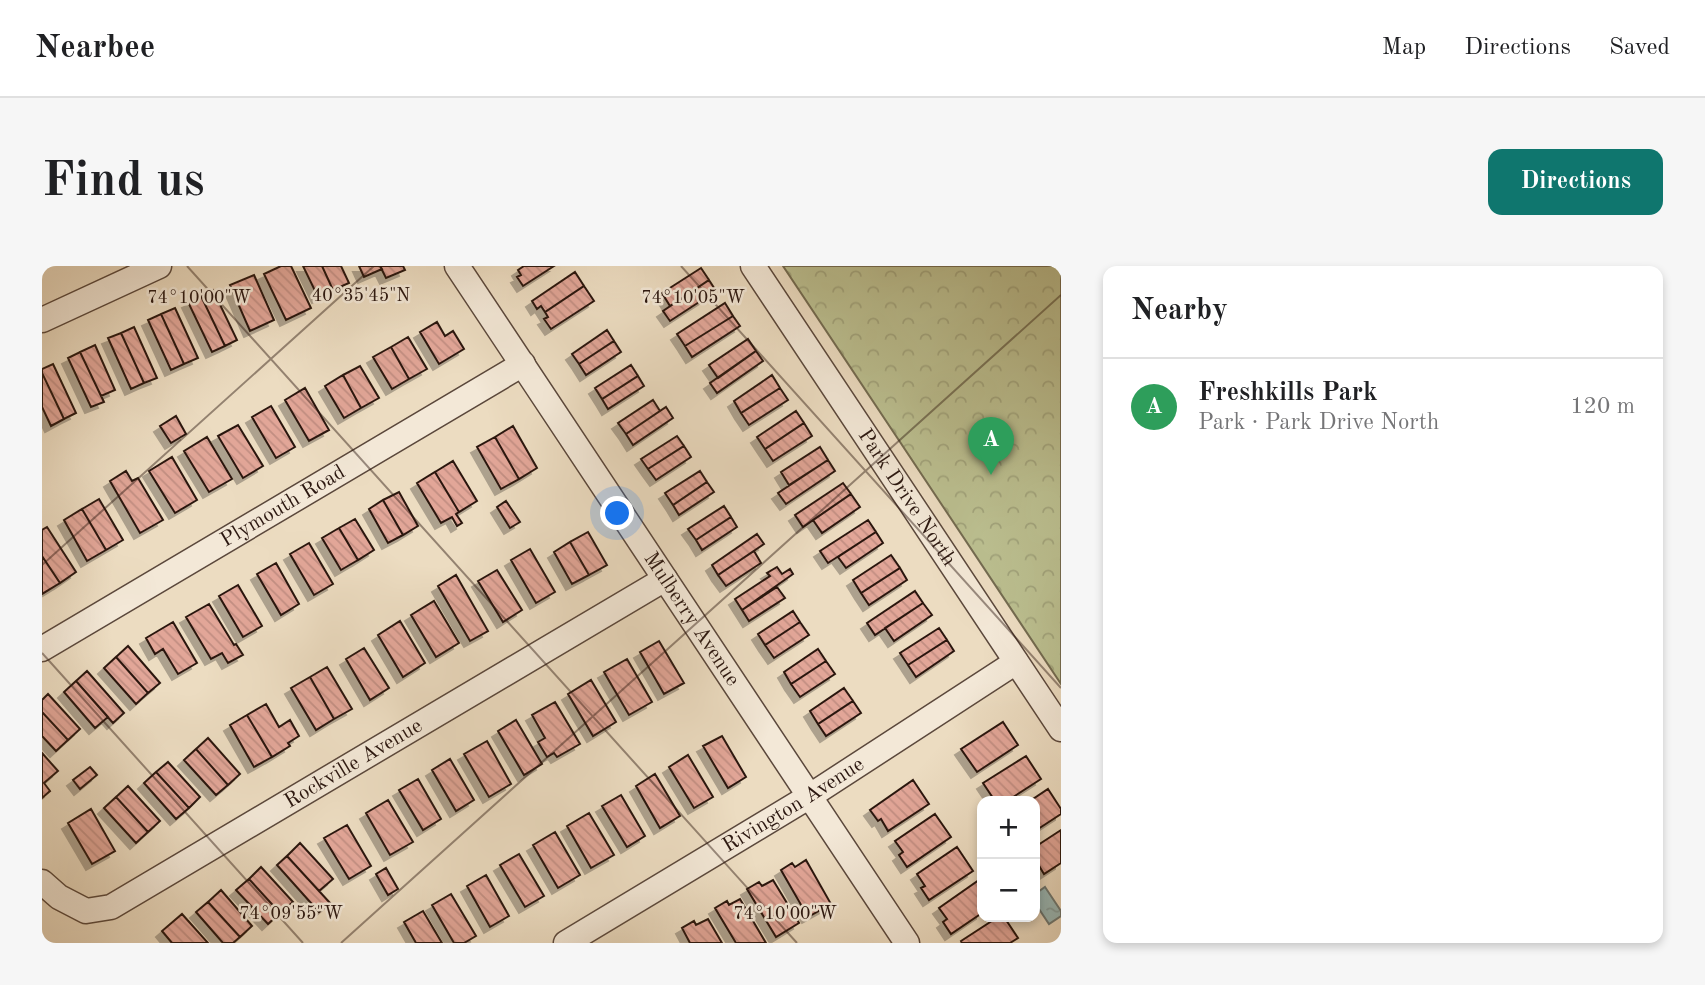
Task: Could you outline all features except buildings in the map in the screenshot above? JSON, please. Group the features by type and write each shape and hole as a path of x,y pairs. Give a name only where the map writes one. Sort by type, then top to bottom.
{"street":[{"path":"42,320 159,266"},
{"name":"Mulberry Avenue","path":"457,266 907,943"},
{"name":"Park Drive North","path":"753,266 1061,729"},
{"name":"Plymouth Road","path":"42,649 523,364"},
{"name":"Rockville Avenue","path":"42,882 59,897 86,911 111,907 665,579"},
{"name":"Rivington Avenue","path":"566,943 810,796 1016,662"}],"green space":[{"path":"783,266 1061,266 1061,684"}],"water":[{"path":"1045,887 1061,911 1061,916 1049,924 1040,910 1040,890"}],"place":[{"name":"Freshkills Park","path":"991,475"}]}
